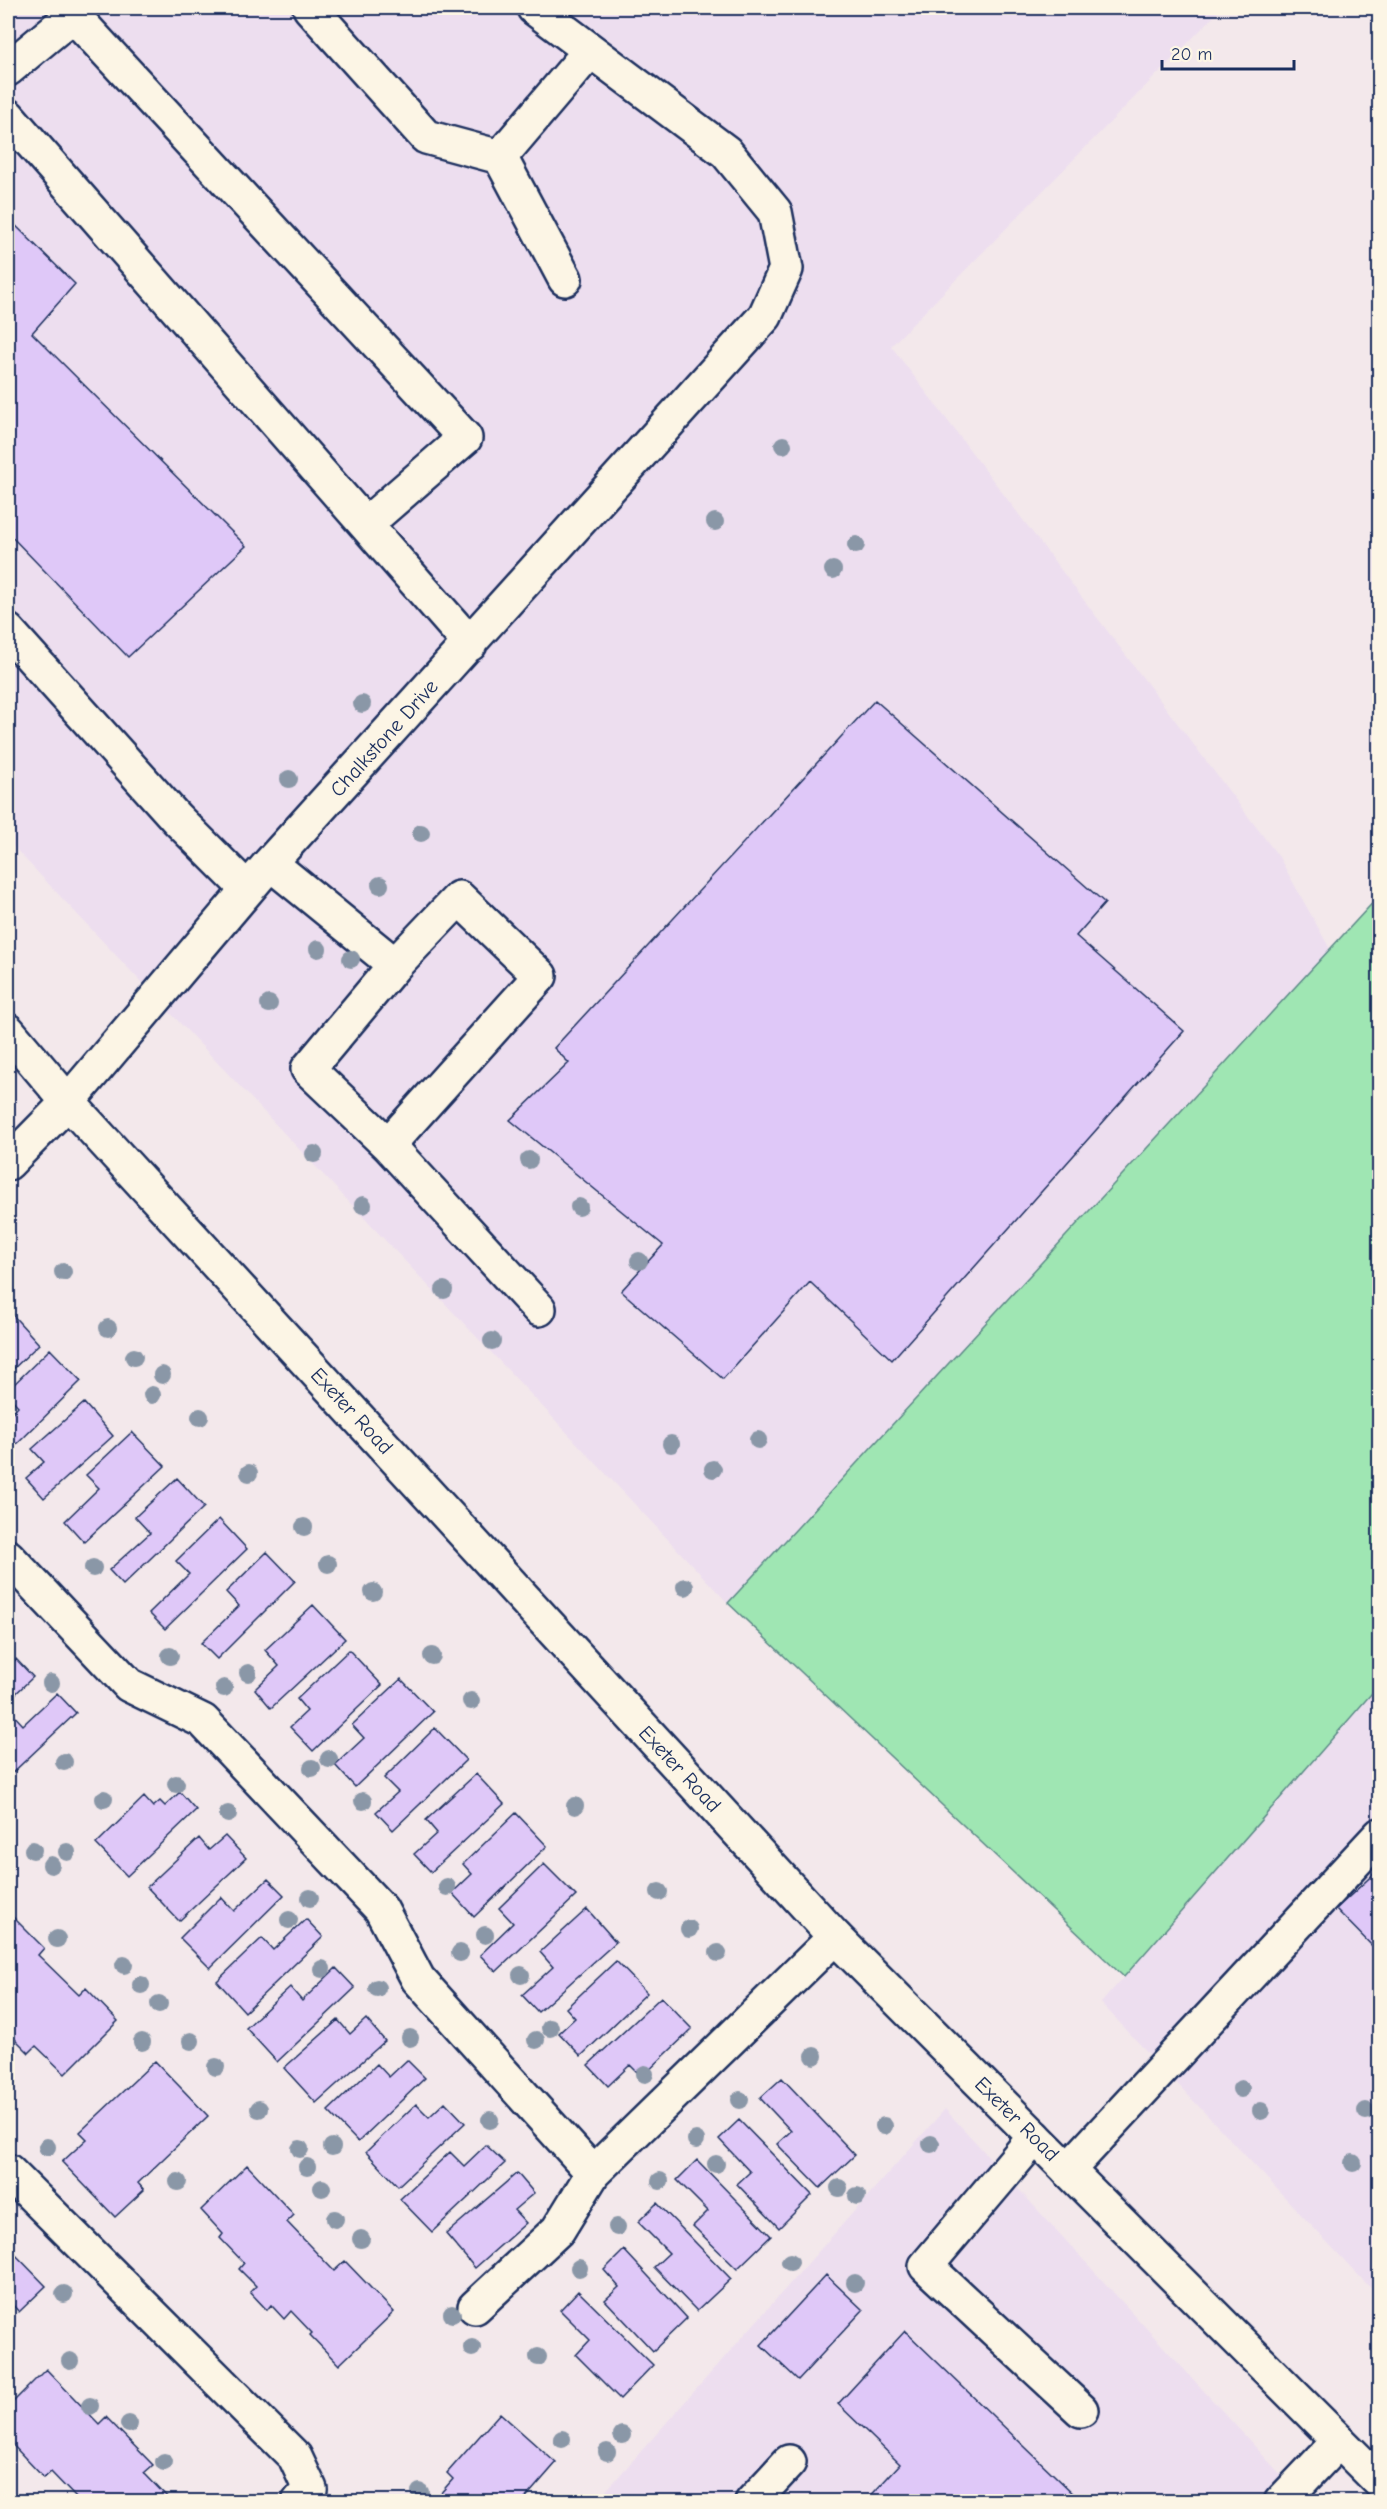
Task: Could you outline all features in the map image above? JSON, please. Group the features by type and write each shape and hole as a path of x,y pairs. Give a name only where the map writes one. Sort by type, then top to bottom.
{"main road":[{"path":"309,8 426,137 500,157 565,279"},
{"name":"Chalkstone Drive","path":"8,1163 68,1102 270,863 765,316 786,268 775,212 726,152 534,8"},
{"path":"8,69 73,15 465,438 366,524"},
{"path":"500,157 590,51"},
{"path":"8,116 470,644"},
{"path":"8,631 176,818 247,889"},
{"path":"270,863 395,965"},
{"path":"388,1145 540,976 459,897 395,965 308,1069 388,1145 539,1309"},
{"name":"Exeter Road","path":"8,1031 68,1102 835,1937 1380,2482"},
{"path":"8,1557 129,1685 203,1721 381,1909 417,1979 593,2173"},
{"path":"1068,2170 1380,1835"},
{"path":"475,2307 558,2230 593,2173 835,1937"},
{"path":"1035,2137 926,2266 1081,2410"},
{"path":"8,2171 295,2457 310,2489 299,2502"},
{"path":"1281,2502 1339,2441"},
{"path":"752,2502 789,2462"}],"shaded area":[{"path":"8,8 1222,8 891,346 1279,857 1330,949 728,1603 8,841"},
{"path":"1379,1685 1379,2297 1101,2003"},
{"path":"945,2109 1305,2501 596,2502"}],"green space":[{"path":"1379,896 1379,1685 1124,1977 728,1603"}],"building":[{"path":"8,218 75,284 32,333 246,546 128,657 8,533"},
{"path":"875,700 1105,903 1076,936 1184,1031 892,1360 810,1282 723,1379 621,1291 663,1245 510,1120 569,1063 554,1048"},
{"path":"8,1312 39,1344 8,1374"},
{"path":"50,1349 81,1381 8,1453 8,1417 18,1406 8,1395 8,1390"},
{"path":"84,1403 113,1436 44,1498 26,1478 44,1462 32,1449"},
{"path":"132,1432 165,1466 84,1542 65,1521 99,1488 86,1475"},
{"path":"177,1478 204,1507 123,1585 109,1570 150,1533 135,1517"},
{"path":"219,1519 247,1549 165,1629 149,1613 189,1574 176,1561"},
{"path":"267,1552 295,1581 217,1659 201,1643 239,1606 226,1592"},
{"path":"313,1605 345,1639 271,1708 255,1689 279,1666 265,1650"},
{"path":"349,1650 382,1685 313,1751 290,1727 307,1711 297,1699"},
{"path":"16,1659 33,1677 8,1701 8,1667"},
{"path":"401,1679 433,1712 355,1787 335,1765 364,1738 352,1725"},
{"path":"57,1693 76,1713 8,1777 8,1715 11,1712 23,1725"},
{"path":"435,1728 466,1760 393,1830 376,1812 398,1792 384,1778"},
{"path":"476,1774 504,1804 431,1872 414,1854 437,1833 426,1820"},
{"path":"180,1792 196,1810 127,1876 96,1844 144,1797 153,1807 160,1801 165,1806"},
{"path":"516,1813 547,1846 474,1917 452,1893 472,1874 463,1864"},
{"path":"225,1836 246,1858 179,1921 147,1887 199,1838 209,1850"},
{"path":"544,1864 576,1896 496,1972 480,1955 513,1923 499,1908"},
{"path":"1380,1868 1380,1954 1336,1909"},
{"path":"268,1879 284,1895 210,1968 180,1938 221,1897 234,1911"},
{"path":"587,1909 616,1942 538,2012 522,1995 553,1967 540,1952"},
{"path":"8,1912 44,1948 38,1955 79,1995 86,1988 118,2021 65,2074 36,2046 29,2053 8,2032"},
{"path":"306,1919 323,1937 245,2012 217,1981 262,1938 273,1950"},
{"path":"616,1961 647,1993 581,2056 559,2033 575,2018 566,2008"},
{"path":"336,1968 355,1988 277,2062 246,2028 290,1987 302,2001"},
{"path":"661,1997 692,2029 642,2077 630,2065 608,2086 588,2065"},
{"path":"366,2019 385,2041 316,2103 284,2068 338,2020 350,2034"},
{"path":"407,2060 425,2078 358,2142 328,2111 377,2064 389,2077"},
{"path":"155,2061 208,2116 138,2183 144,2190 115,2217 62,2162 87,2139 80,2132"},
{"path":"782,2078 855,2155 820,2188 777,2144 791,2131 760,2098"},
{"path":"445,2102 465,2123 398,2186 366,2152 416,2104 429,2117"},
{"path":"739,2120 812,2195 779,2228 737,2184 750,2172 719,2139"},
{"path":"486,2145 505,2163 432,2232 400,2199 450,2152 464,2166"},
{"path":"697,2160 771,2236 737,2269 693,2226 708,2211 677,2180"},
{"path":"247,2165 294,2215 287,2222 334,2271 345,2261 394,2312 339,2365 291,2311 284,2319 271,2305 267,2310 250,2292 256,2286 239,2269 244,2263 220,2238 223,2234 201,2210"},
{"path":"517,2173 534,2193 514,2210 526,2223 475,2268 446,2234"},
{"path":"657,2203 731,2279 697,2311 654,2267 669,2253 638,2222"},
{"path":"8,2247 46,2286 19,2312 11,2303 8,2307"},
{"path":"624,2250 687,2318 653,2351 605,2300 619,2287 604,2270"},
{"path":"826,2275 863,2310 798,2380 761,2345"},
{"path":"578,2291 653,2365 620,2399 576,2355 590,2340 560,2310"},
{"path":"905,2331 1082,2502 865,2502 900,2464 838,2404"},
{"path":"46,2369 99,2424 106,2417 153,2465 144,2473 172,2502 80,2502 51,2472 44,2478 8,2440 8,2407"},
{"path":"500,2413 556,2463 522,2502 433,2502 453,2479 447,2473"}]}
